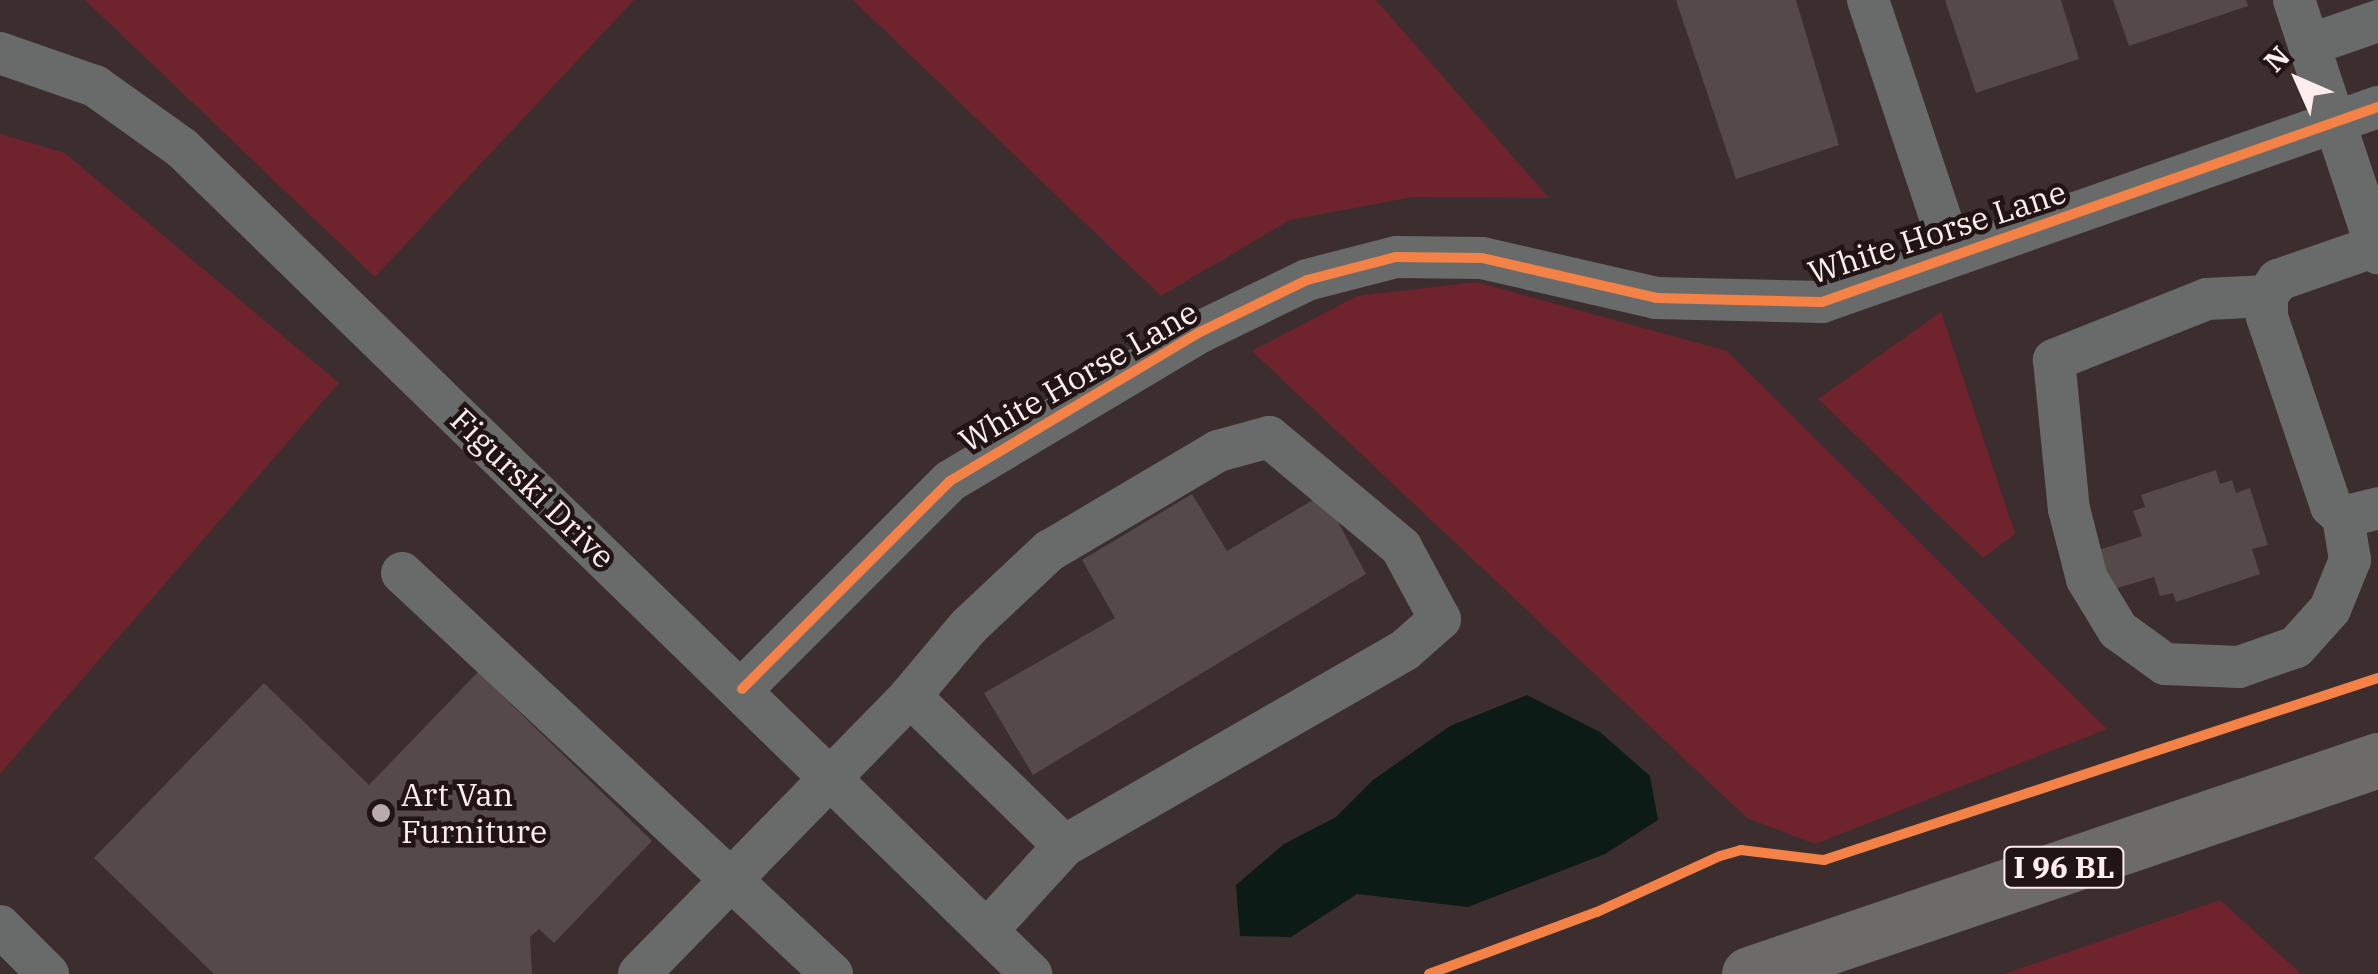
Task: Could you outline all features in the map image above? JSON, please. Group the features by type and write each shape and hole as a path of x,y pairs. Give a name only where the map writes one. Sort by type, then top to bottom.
{"main road":[{"name":"I 96 BL","path":"1749,974 2378,760"}],"street":[{"path":"1868,0 1953,256"},
{"path":"2267,296 2207,298 2054,360 2069,508 2087,579 2118,630 2165,664 2239,668 2296,647 2330,610 2350,560 2360,513 2324,487 2267,317 2267,296 2278,280 2377,250 2294,0"},
{"path":"2309,44 2378,21"},
{"name":"Figurski Drive","path":"0,52 95,86 182,148 989,928 1032,974"},
{"name":"White Horse Lane","path":"742,689 950,480 1182,342 1307,280 1396,256 1482,258 1656,298 1741,305 1822,302 2378,106"},
{"path":"639,974 910,696 969,626 1050,551 1218,451 1269,437 1402,547 1440,619 1405,650 1064,846 989,928"},
{"path":"402,574 732,880 805,965"},
{"path":"910,696 1064,846"},
{"path":"0,926 48,974"}],"shaded area":[{"path":"85,0 634,0 375,277"},
{"path":"853,0 1376,0 1549,198 1413,197 1290,220 1161,296"},
{"path":"0,134 65,153 339,383 0,774"},
{"path":"1476,282 1727,351 2107,729 1815,844 1747,818 1252,351 1357,296"},
{"path":"1941,312 2015,534 1983,558 1818,399"},
{"path":"1527,695 1600,732 1650,776 1658,820 1605,854 1468,907 1357,894 1291,937 1240,936 1236,885 1284,844 1336,817 1373,780 1450,726"},
{"path":"2220,900 2301,974 2004,974"}],"building":[{"path":"1676,0 1796,0 1839,145 1736,179"},
{"path":"1945,0 2061,0 2079,59 1976,93"},
{"path":"2113,0 2246,0 2248,6 2129,46"},
{"path":"2216,470 2220,484 2232,480 2236,493 2250,488 2268,545 2252,549 2260,574 2176,602 2173,593 2160,596 2154,577 2111,590 2099,550 2142,536 2133,511 2145,507 2141,495"},
{"path":"1192,494 1227,551 1323,494 1366,574 1033,775 984,693 1115,618 1082,560"},
{"name":"Art Van Furniture","path":"478,672 652,841 554,943 539,929 530,937 532,974 214,974 94,858 264,683 369,785"}],"cycle path":[{"path":"742,689 950,481 1200,332 1307,280 1396,257 1482,258 1656,298 1822,302 2378,107"},
{"path":"1429,974 1597,912 1720,856 1741,850 1824,860 2378,678"}],"place":[{"name":"Art Van Furniture","path":"381,813"}]}
